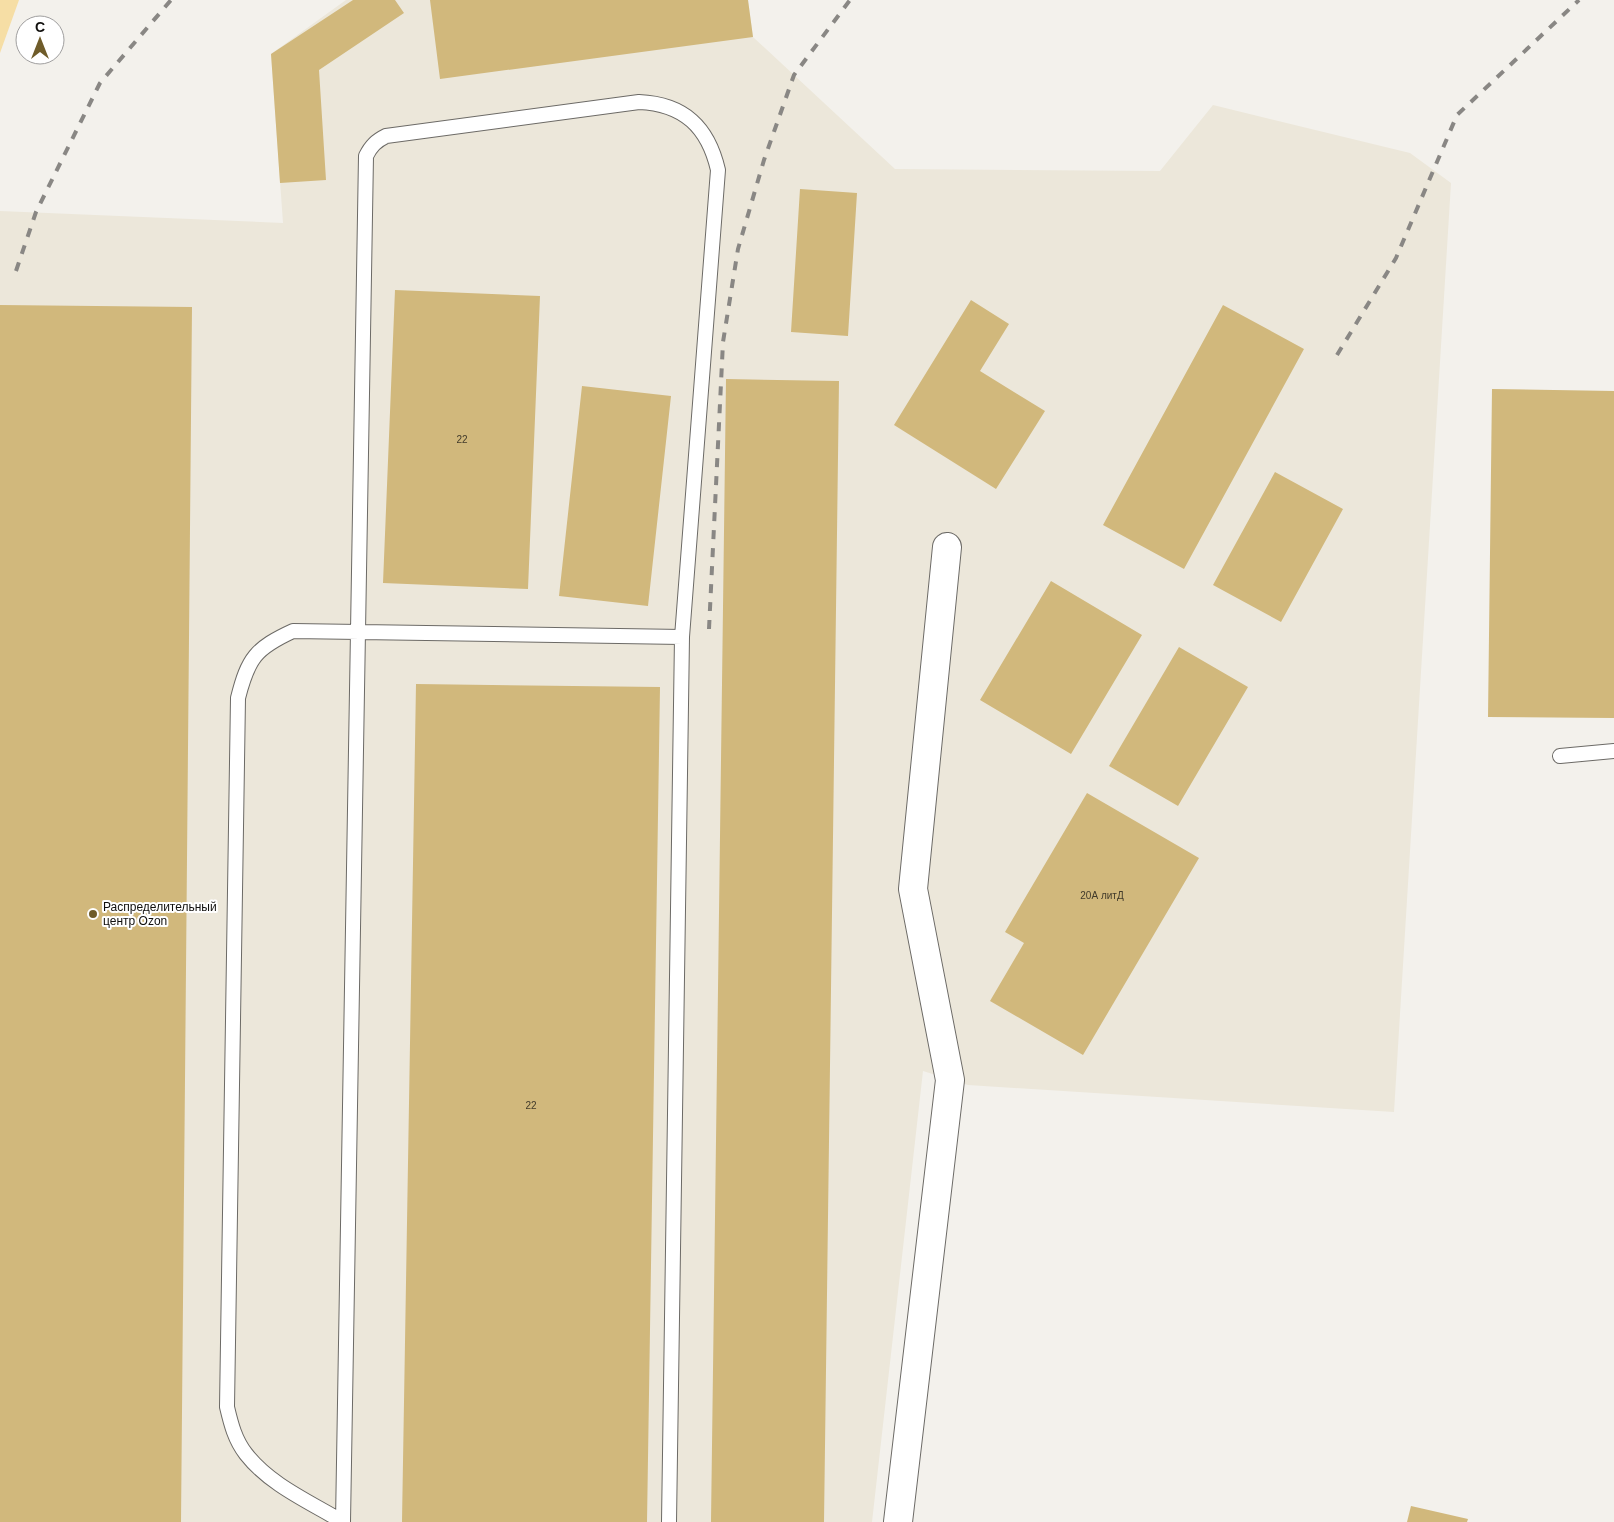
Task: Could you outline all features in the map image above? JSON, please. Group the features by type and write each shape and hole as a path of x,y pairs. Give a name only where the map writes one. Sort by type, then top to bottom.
{"street":[{"path":"898,1522 950,1080 913,889 947,547"}],"lane":[{"path":"669,1522 682,637 718,170 710,145 696,124 682,113 668,106 639,102 386,136 377,140 370,147 366,156 365,167 357,632 343,1522 266,1476 245,1453 233,1431 228,1408 238,698 244,673 257,653 271,641 293,631 357,632 682,637"},
{"path":"1560,756 1614,751"}],"shaded area":[{"path":"0,0 19,0 0,53"},
{"path":"346,0 748,0 753,37 895,169 1160,171 1213,105 1410,153 1451,183 1394,1112 968,1085 923,1071 872,1522 0,1522 0,211 283,223 271,54"}],"building":[{"path":"353,0 395,0 404,13 319,70 326,180 280,183 271,54"},
{"path":"430,0 748,0 753,37 440,79"},
{"path":"800,189 857,193 848,336 791,332"},
{"path":"395,290 540,296 528,589 383,583"},
{"path":"971,300 1009,324 980,371 1045,411 996,489 894,425"},
{"name":"Распределительный центр Ozon","path":"0,305 192,307 181,1522 0,1522"},
{"path":"1223,305 1304,349 1184,569 1103,525"},
{"path":"726,379 839,381 824,1522 711,1522"},
{"path":"582,386 671,396 648,606 559,596"},
{"path":"1492,389 1614,391 1614,718 1488,717"},
{"path":"1275,472 1343,509 1281,622 1213,585"},
{"path":"1051,581 1142,635 1071,754 980,700"},
{"path":"1179,647 1248,687 1178,806 1109,766"},
{"path":"416,684 660,687 647,1522 402,1522"},
{"path":"1087,793 1199,858 1083,1055 990,1001 1024,943 1005,932"},
{"path":"1411,1506 1468,1519 1467,1522 1407,1522"}],"railway":[{"path":"16,271 36,212 100,83 171,0"},
{"path":"709,629 723,342 738,249 764,160 794,75 850,0"},
{"path":"1337,355 1396,258 1457,115 1579,0"}],"place":[{"name":"Распределительный центр Ozon","path":"93,914"}]}
